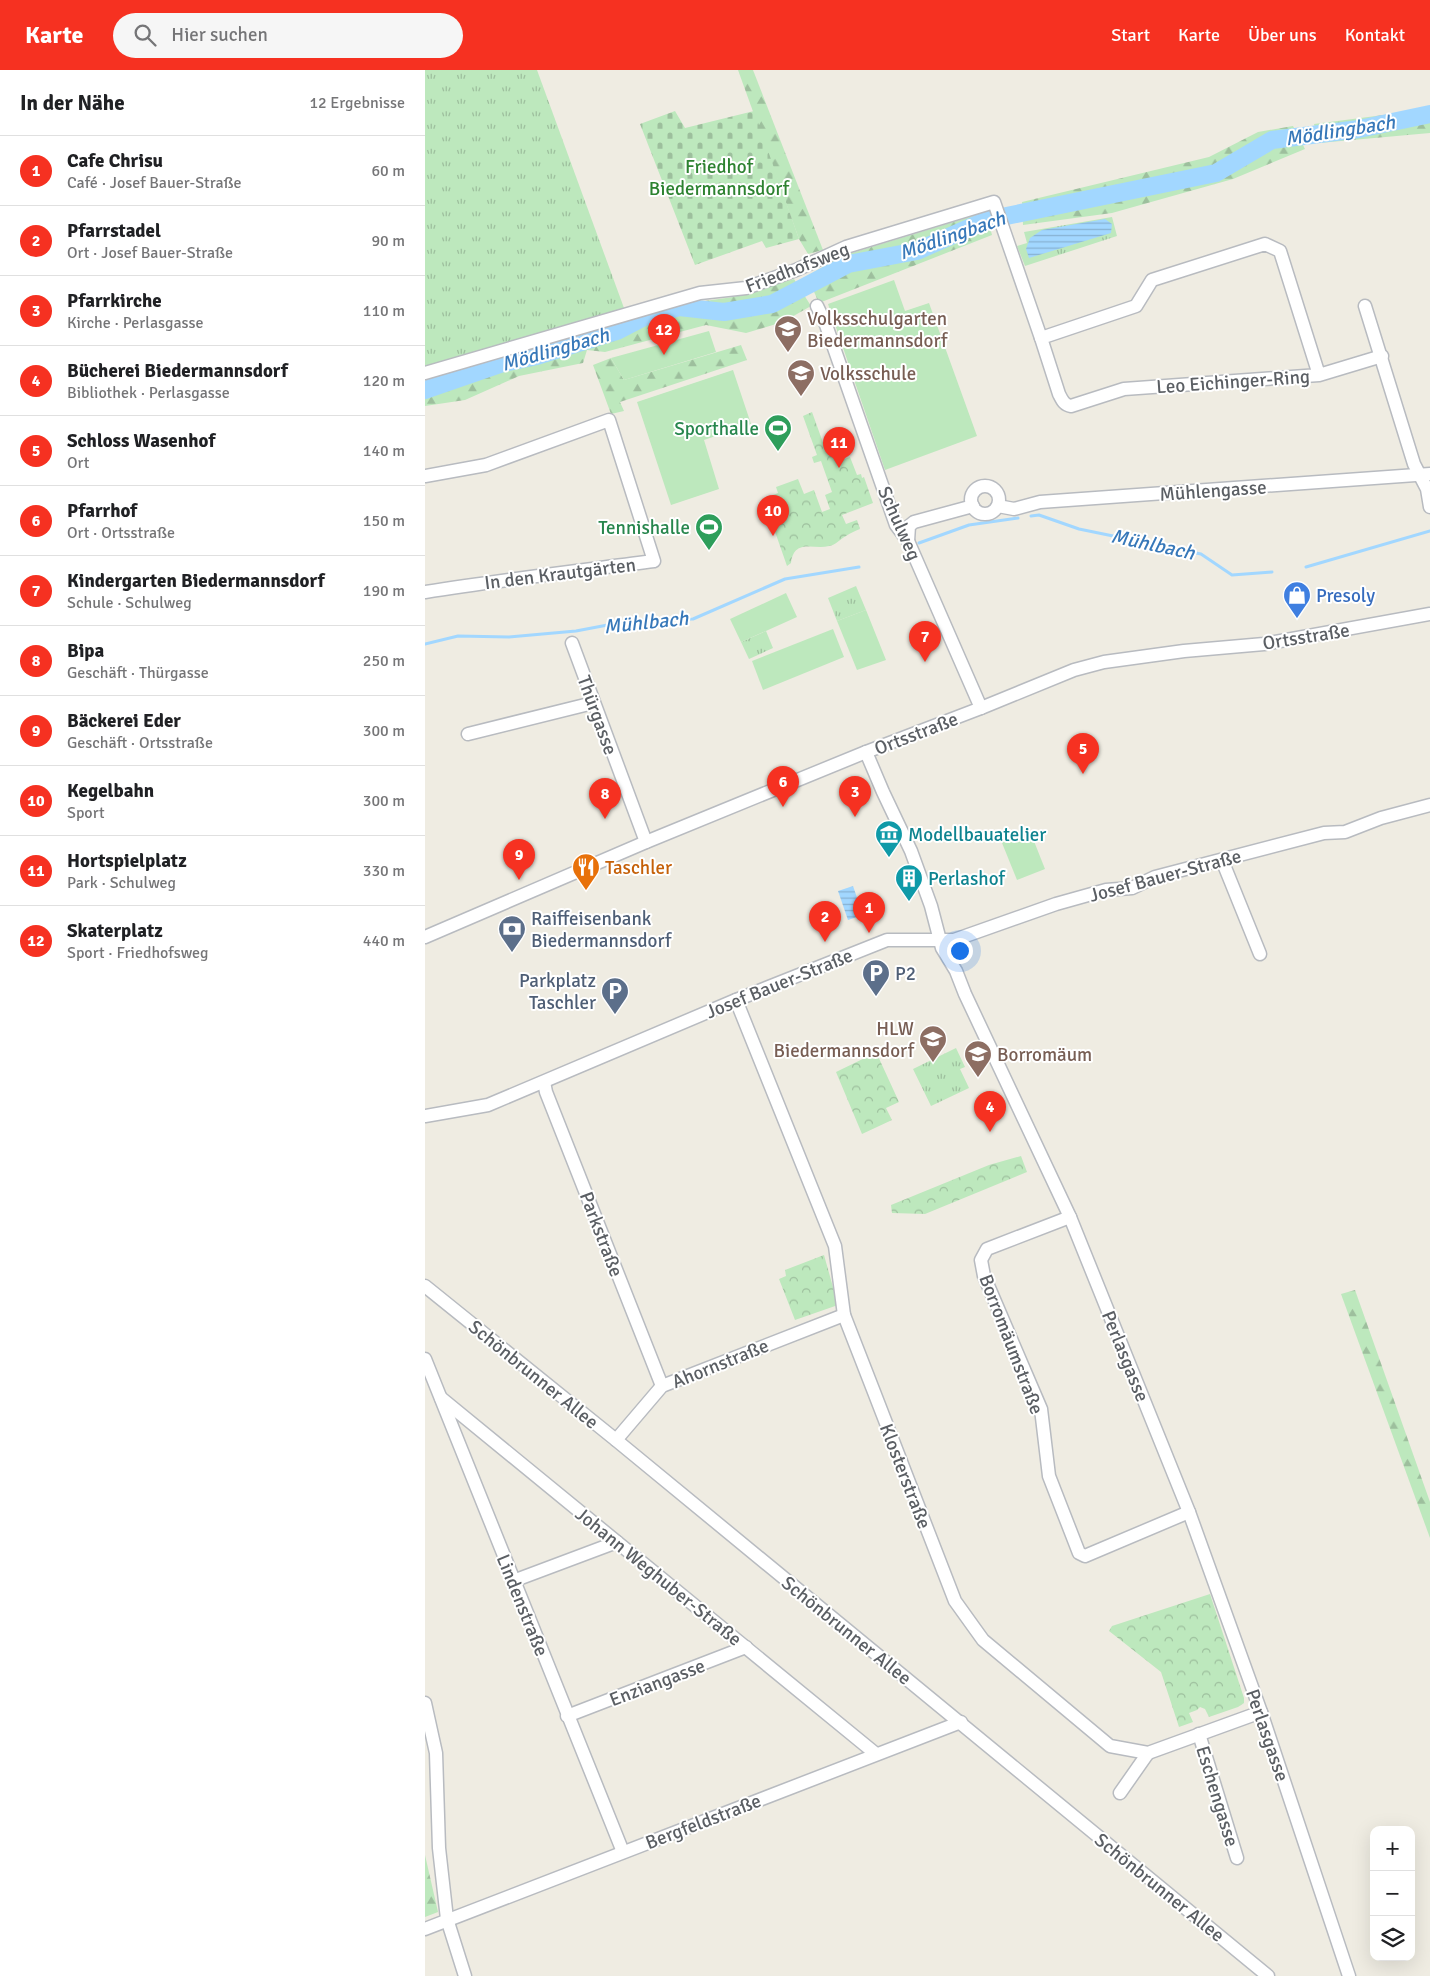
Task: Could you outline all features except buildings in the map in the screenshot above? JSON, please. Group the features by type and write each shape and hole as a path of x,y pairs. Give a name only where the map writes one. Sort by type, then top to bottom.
{"street":[{"name":"Leo Eichinger-Ring","path":"996,207 1059,394 1067,406 1081,404 1124,389 1319,375 1280,251 1265,244 1152,280 1136,306 1041,338"},
{"name":"Friedhofsweg","path":"425,374 700,293 747,288 796,270 847,247 996,207"},
{"name":"Schulweg","path":"817,306 826,325 896,525 910,545 981,708"},
{"path":"1365,306 1414,464 1425,474 1430,507"},
{"path":"1319,375 1382,356"},
{"name":"In den Krautgärten","path":"425,476 486,464 609,420 654,561 551,575 512,578 425,592"},
{"name":"Mühlengasse","path":"910,545 909,526 914,522 973,506 979,512 987,514 998,506 1014,509 1040,502 1425,474"},
{"path":"973,506 973,493 984,486 997,492 998,506"},
{"name":"Ortsstraße","path":"425,937 646,842 1074,670 1104,662 1264,644 1430,614"},
{"name":"Thürgasse","path":"573,643 593,703 646,842"},
{"path":"468,734 593,703"},
{"name":"Perlasgasse","path":"866,752 911,851 931,906 945,955 959,977 965,994 1070,1217 1189,1512 1261,1712 1349,1976"},
{"name":"Josef Bauer-Straße","path":"425,1116 488,1105 736,1000 887,940 954,940 1056,904 1106,890 1132,888 1155,877 1324,833 1345,832 1381,818 1430,805"},
{"path":"1222,860 1260,954"},
{"name":"Klosterstraße","path":"736,1000 835,1246 844,1314 955,1602 983,1640 1110,1746 1148,1753"},
{"name":"Parkstraße","path":"544,1082 546,1092 662,1386"},
{"name":"Borromäumstraße","path":"1070,1217 987,1250 981,1260 984,1276 1041,1409 1049,1476 1079,1553 1085,1556 1189,1512"},
{"name":"Schönbrunner Allee","path":"425,1286 961,1722 1268,1976"},
{"name":"Ahornstraße","path":"616,1440 662,1386 844,1314"},
{"name":"Lindenstraße","path":"425,1359 623,1852"},
{"name":"Johann Weghuber-Straße","path":"441,1398 876,1754"},
{"path":"513,1580 617,1542"},
{"name":"Enziangasse","path":"567,1716 746,1648"},
{"path":"425,1703 436,1752 439,1848 447,1920 465,1976"},
{"path":"1120,1793 1148,1753 1261,1712"},
{"name":"Bergfeldstraße","path":"425,1929 961,1722"},
{"name":"Eschengasse","path":"1199,1734 1237,1858"}],"green space":[{"path":"425,70 537,70 624,308 425,369"},
{"path":"738,70 753,70 823,250 808,254 799,239"},
{"path":"1430,109 1430,133 1319,143 1314,124"},
{"name":"Friedhof Biedermannsdorf","path":"675,111 685,128 754,111 799,239 766,248 762,241 695,265 640,124"},
{"path":"1293,126 1305,149 1233,179 1112,213 1023,225 1022,202 1209,157 1258,132"},
{"path":"986,212 992,235 819,303 807,276 842,256"},
{"path":"1112,217 1117,236 1025,266 1017,246 1027,243 1024,232"},
{"path":"794,279 811,306 783,322 746,333 706,325 605,352 587,350 583,363 519,376 465,400 425,406 425,381 676,305 733,297"},
{"path":"894,280 905,311 929,303 977,436 885,470 828,304"},
{"path":"709,331 716,352 624,380 611,358"},
{"path":"741,345 747,360 620,402 624,411 611,414 593,365 611,358 624,380"},
{"path":"733,370 751,424 704,440 719,489 671,505 637,402"},
{"path":"812,412 826,451 838,447 842,460 850,457 857,475 861,474 862,478 864,477 873,503 842,515 846,524 857,520 860,529 831,545 805,547 796,550 791,563 787,566 766,506 776,503 773,495 778,493 776,487 798,479 804,494 814,490 822,512 830,509 825,495 832,492 821,461 814,463 812,457 817,455 803,416"},
{"path":"856,586 866,610 837,621 828,598"},
{"path":"786,593 797,617 741,642 730,619"},
{"path":"866,610 886,660 857,670 837,621"},
{"path":"833,629 844,657 763,690 752,661"},
{"path":"766,631 773,648 749,659 741,642"},
{"path":"1028,826 1045,869 1017,880 1000,838"},
{"path":"956,1048 965,1067 960,1069 969,1088 931,1106 913,1069"},
{"path":"873,1054 877,1054 899,1102 886,1108 892,1120 862,1134 836,1072"},
{"path":"1021,1156 1027,1172 925,1214 892,1213 891,1205 989,1165"},
{"path":"824,1255 838,1305 795,1320 779,1279 786,1276 785,1270"},
{"path":"1355,1290 1430,1502 1430,1538 1341,1294"},
{"path":"1210,1594 1244,1703 1209,1717 1205,1709 1200,1707 1189,1713 1193,1722 1179,1727 1161,1672 1109,1631 1112,1626"},
{"path":"425,1855 438,1912 425,1917"}],"water":[{"path":"1105,219 1112,224 1111,233 1029,258 1026,249 1030,238 1042,230"},
{"path":"853,886 863,915 848,920 838,891"}],"waterway":[{"name":"Mödlingbach","path":"425,390 503,363 537,356 617,331 644,317 679,307 724,312 772,304 848,264 917,251 987,220 1216,173 1272,140 1359,129 1430,114"},
{"name":"Mühlbach","path":"1031,516 1039,515 1079,529 1201,554 1232,575 1272,572"},
{"name":"Mühlbach","path":"919,543 969,525 1018,518"},
{"name":"Mühlbach","path":"1306,567 1430,531"},
{"name":"Mühlbach","path":"425,644 458,636 509,637 576,631 634,620 693,619 785,579 859,567"}],"place":[{"name":"Volksschulgarten Biedermannsdorf","path":"788,353"},
{"name":"Skaterplatz","path":"664,355"},
{"name":"Volksschule","path":"801,397"},
{"name":"Sporthalle","path":"778,452"},
{"name":"Hortspielplatz","path":"839,468"},
{"name":"Kegelbahn","path":"773,536"},
{"name":"Tennishalle","path":"709,551"},
{"name":"Presoly","path":"1297,619"},
{"name":"Kindergarten Biedermannsdorf","path":"925,662"},
{"name":"Schloss Wasenhof","path":"1083,774"},
{"name":"Pfarrhof","path":"783,807"},
{"name":"Pfarrkirche","path":"855,817"},
{"name":"Bipa","path":"605,819"},
{"name":"Modellbauatelier","path":"889,858"},
{"name":"Bäckerei Eder","path":"519,880"},
{"name":"Taschler","path":"586,891"},
{"name":"Perlashof","path":"909,902"},
{"name":"Cafe Chrisu","path":"869,933"},
{"name":"Pfarrstadel","path":"825,942"},
{"name":"Raiffeisenbank Biedermannsdorf","path":"512,953"},
{"name":"P2","path":"876,997"},
{"name":"Parkplatz Taschler","path":"615,1015"},
{"name":"HLW Biedermannsdorf","path":"933,1063"},
{"name":"Borromäum","path":"978,1078"},
{"name":"Bücherei Biedermannsdorf","path":"990,1132"}]}
